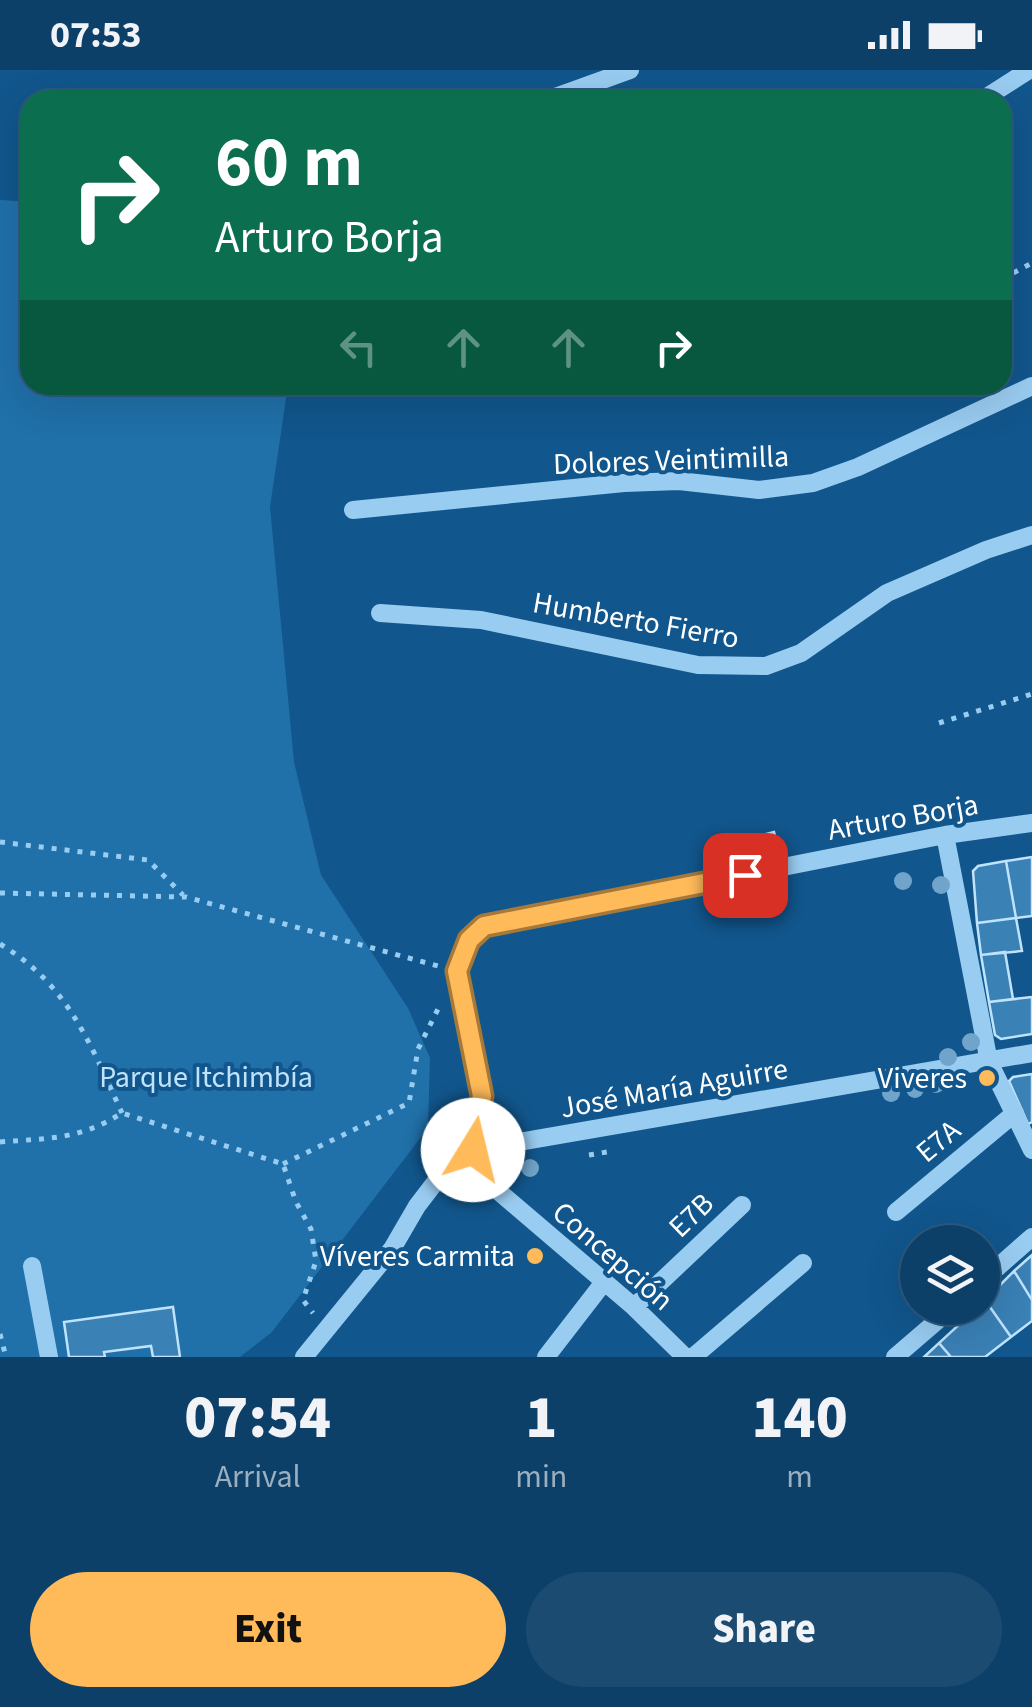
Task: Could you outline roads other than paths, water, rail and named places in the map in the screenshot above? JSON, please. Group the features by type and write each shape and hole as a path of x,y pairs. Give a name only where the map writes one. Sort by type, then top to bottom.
{"street":[{"path":"575,90 630,70"},
{"path":"998,90 1029,70"},
{"name":"Dolores Veintimilla","path":"353,510 624,482 679,481 759,490 813,483 858,467 1032,386"},
{"name":"Humberto Fierro","path":"380,614 482,620 698,665 766,666 801,653 887,593 986,550 1032,535"},
{"name":"Arturo Borja","path":"473,1150 482,1096 457,971 469,940 484,926 944,835 1032,823"},
{"path":"944,835 989,1062 1032,1150"},
{"name":"José María Aguirre","path":"473,1150 1032,1053"},
{"name":"E7A","path":"896,1212 1015,1113"},
{"path":"304,1357 392,1249 416,1206 440,1176 473,1150"},
{"name":"Concepción","path":"473,1150 491,1187 634,1307 685,1357"},
{"name":"E7B","path":"634,1307 742,1205"},
{"path":"1000,1265 1032,1237"},
{"path":"693,1357 802,1263"},
{"path":"32,1266 49,1357"},
{"path":"546,1357 604,1282"},
{"path":"895,1357 932,1325"}],"place":[{"name":"Viveres","path":"987,1078"},
{"name":"Víveres Carmita","path":"535,1256"}],"park label":[{"name":"Parque Itchimbía","path":"206,1077"}]}
